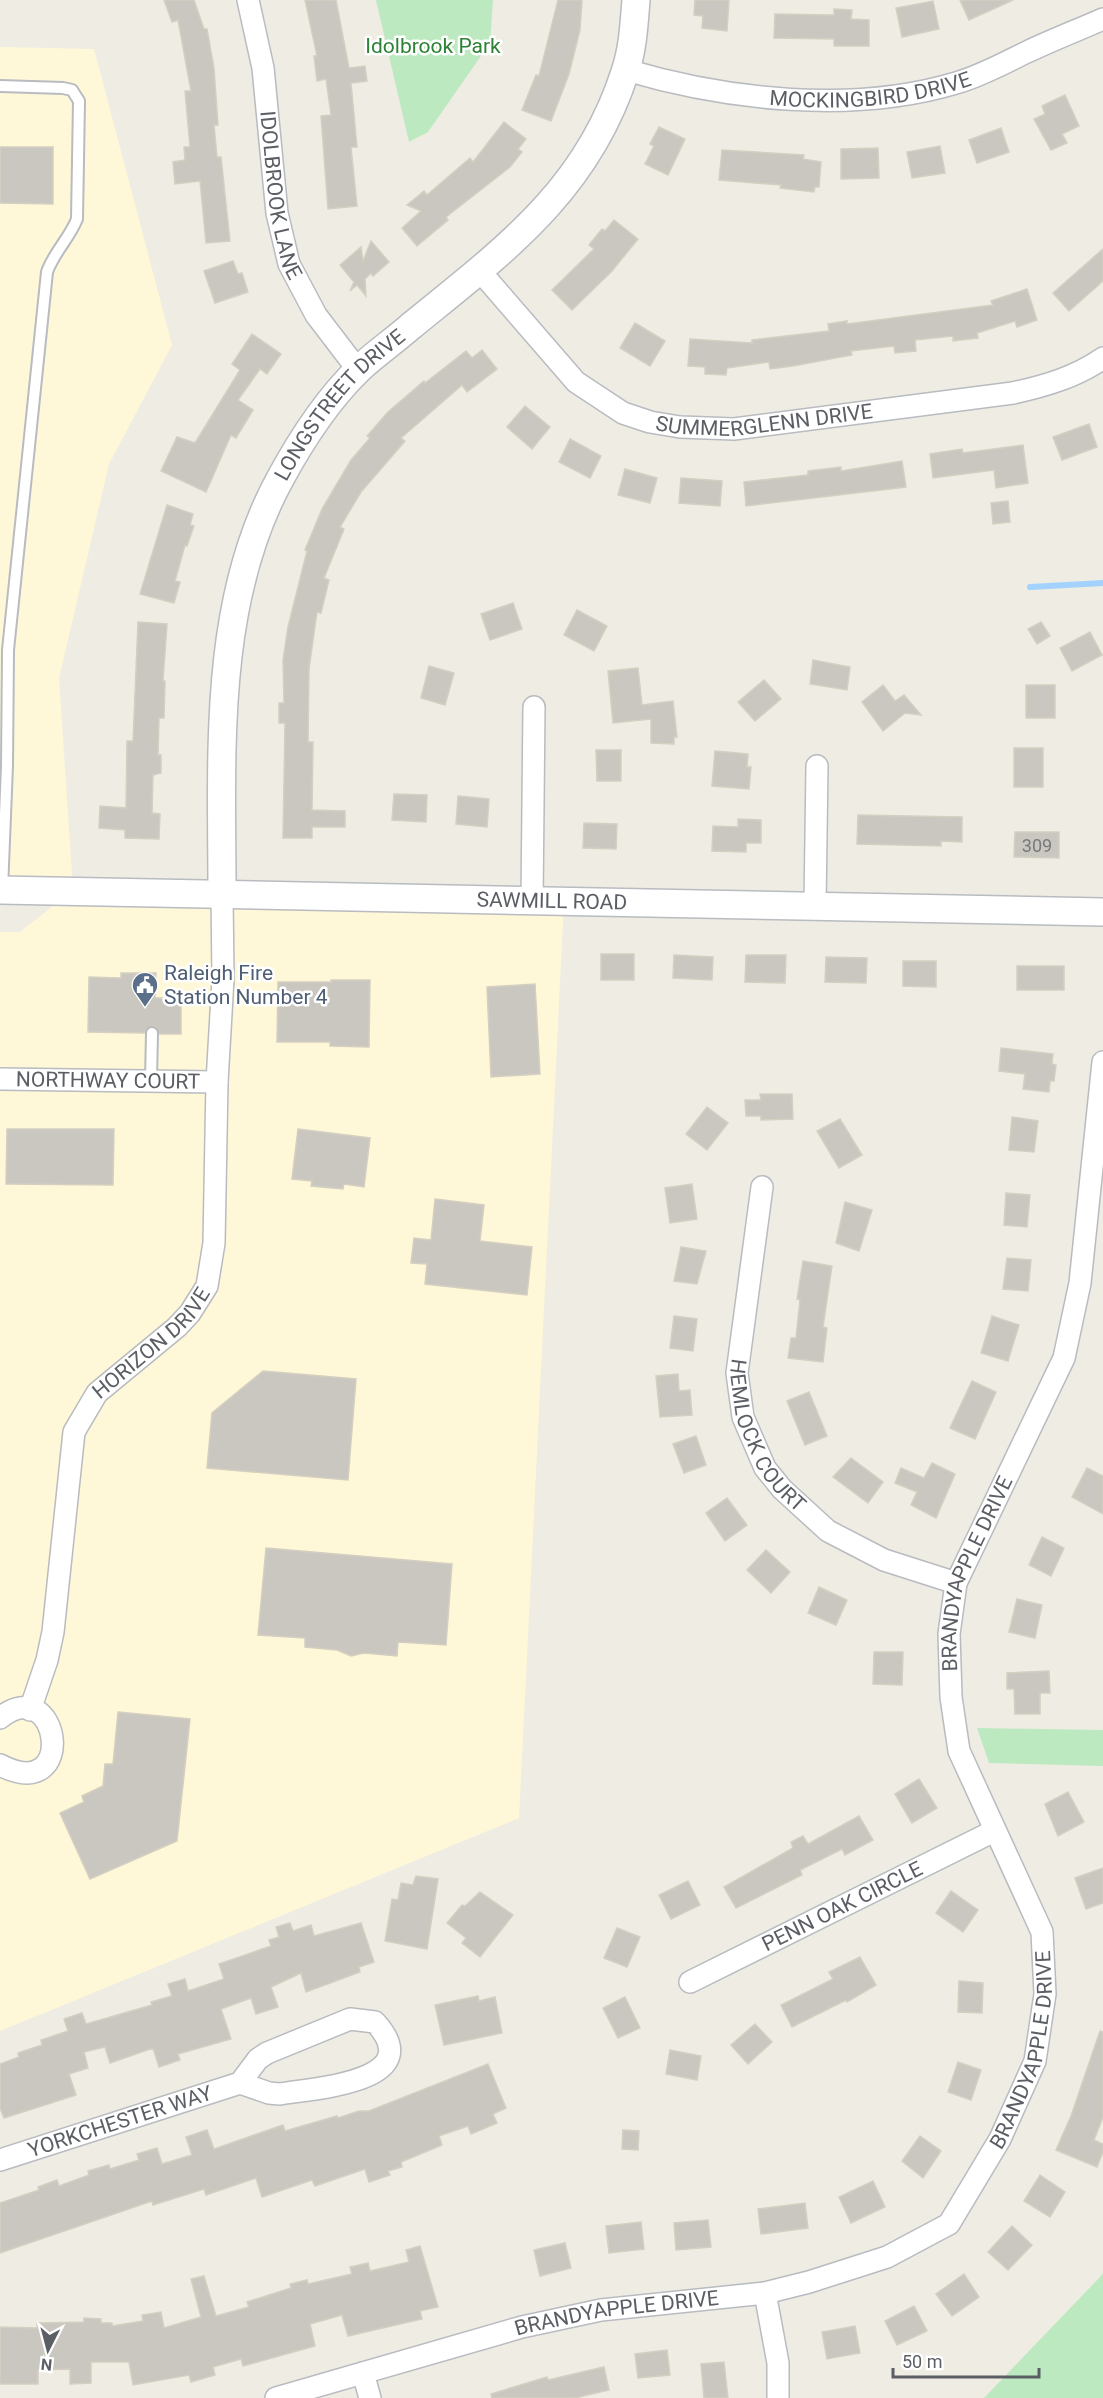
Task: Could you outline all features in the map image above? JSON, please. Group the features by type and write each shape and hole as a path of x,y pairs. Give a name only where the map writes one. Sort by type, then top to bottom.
{"street":[{"name":"IDOLBROOK LANE","path":"248,0 263,68 277,213 290,264 316,315 358,370"},
{"name":"LONGSTREET DRIVE","path":"222,893 224,720 230,651 244,571 279,480 308,435 358,370 524,232 567,186 609,115 626,70 636,0"},
{"name":"MOCKINGBIRD DRIVE","path":"626,70 710,91 755,96 854,100 888,97 957,83 1103,19"},
{"name":"SUMMERGLENN DRIVE","path":"479,270 576,382 623,413 680,427 734,429 1013,393 1046,386 1075,374 1103,358"},
{"path":"532,901 534,707"},
{"path":"815,905 817,766"},
{"name":"SAWMILL ROAD","path":"1,890 1103,912"},
{"name":"HORIZON DRIVE","path":"30,1710 53,1632 74,1432 97,1393 177,1327 190,1313 207,1286 214,1243 217,1082 222,1026 222,893"},
{"name":"BRANDYAPPLE DRIVE","path":"276,2398 322,2392 363,2373 522,2327 601,2310 765,2293 809,2283 887,2257 949,2224 1000,2139 1035,2061 1045,1994 1042,1932 959,1750 951,1697 949,1634 956,1583 1064,1358 1080,1283 1103,1062"},
{"name":"NORTHWAY COURT","path":"0,1078 217,1082"},
{"name":"HEMLOCK COURT","path":"762,1187 737,1373 743,1417 765,1468 782,1489 828,1531 884,1560 956,1583"},
{"path":"0,1718 16,1710 40,1713 52,1729 53,1749 49,1760 36,1771 19,1773 0,1766"},
{"name":"PENN OAK CIRCLE","path":"690,1982 994,1831"},
{"name":"YORKCHESTER WAY","path":"0,2160 240,2083 254,2064 267,2053 350,2019 375,2022 384,2032 389,2044 388,2055 382,2066 374,2075 361,2080 280,2094 269,2093 240,2083"},
{"path":"765,2293 778,2363 778,2398"},
{"path":"363,2373 370,2398"}],"lane":[{"path":"0,86 63,88 72,90 79,101 77,219 72,232 53,255 47,272 8,650 8,765 1,890"},
{"path":"151,1080 152,1033"}],"shaded area":[{"path":"0,47 94,49 172,345 109,464 59,678 73,890 564,901 519,1818 0,2031 0,932 20,932 72,891 0,880"}],"green space":[{"name":"Idolbrook Park","path":"376,0 493,0 490,43 428,132 409,142"},
{"path":"977,1728 1103,1730 1103,1766 989,1763"},
{"path":"1103,2273 1103,2398 984,2398 1100,2277"}],"building":[{"path":"164,0 194,0 204,29 207,29 214,68 218,125 214,125 217,157 221,157 230,241 206,243 200,181 175,184 173,162 185,160 184,147 190,147 185,91 191,91 178,20 172,22"},
{"path":"305,0 336,0 349,68 365,66 367,81 351,83 357,147 351,147 357,206 328,209 321,116 331,115 326,79 317,81 314,56 317,56"},
{"path":"558,0 582,0 580,30 569,74 551,121 522,110 536,75 539,76"},
{"path":"695,0 729,0 727,31 702,28 703,16 694,15"},
{"path":"960,0 1013,0 969,20"},
{"path":"933,1 939,29 902,37 896,8"},
{"path":"834,9 852,10 851,19 869,20 869,46 834,46 834,39 774,38 775,14 834,15"},
{"path":"1065,95 1079,126 1062,134 1067,143 1051,150 1034,119 1045,114 1042,106"},
{"path":"504,122 526,139 518,149 522,152 510,167 446,217 448,220 417,246 402,228 421,211 407,205 424,191 427,195 470,158 473,162"},
{"path":"659,127 685,139 668,175 645,164 654,146 650,144"},
{"path":"1001,128 1009,152 977,163 969,140"},
{"path":"940,146 945,173 912,178 907,152"},
{"path":"0,147 53,147 53,204 0,203"},
{"path":"878,148 879,178 841,179 841,149"},
{"path":"722,150 804,155 803,159 821,162 819,187 815,187 814,192 780,188 781,185 719,180"},
{"path":"614,220 638,239 612,271 572,310 552,290 594,249 589,245 602,229 605,231"},
{"path":"371,241 389,262 373,276 371,273 365,279 366,296 357,285 350,291 354,282 340,265 361,247 363,261"},
{"path":"1103,249 1103,281 1069,311 1053,293"},
{"path":"233,261 238,274 242,273 248,292 215,303 204,271"},
{"path":"1027,289 1037,320 1017,327 1015,321 977,333 978,338 953,341 953,336 915,340 916,351 895,353 894,346 851,351 852,355 793,366 770,369 769,362 727,368 726,375 705,374 705,367 688,366 690,339 752,343 752,340 829,331 828,324 847,321 847,324 993,305 991,301"},
{"path":"635,323 665,341 650,366 620,348"},
{"path":"252,334 281,354 267,374 260,369 238,400 253,410 236,438 231,435 206,492 161,471 177,437 195,443 240,370 232,364"},
{"path":"482,350 497,369 467,392 462,385 401,438 405,441 361,492 340,527 344,529 324,578 329,580 321,613 317,612 309,669 308,742 313,742 312,810 345,811 345,827 312,827 312,838 283,838 285,723 279,723 279,703 284,703 283,660 288,627 307,551 305,550 322,509 351,460 370,438 367,436 388,412 424,381 425,383 466,351 472,358"},
{"path":"525,406 550,427 532,449 507,427"},
{"path":"1089,424 1097,447 1062,460 1053,437"},
{"path":"570,439 601,456 590,478 559,462"},
{"path":"1023,445 1028,483 996,488 994,470 933,478 930,454 962,449 963,453"},
{"path":"902,461 906,487 746,506 744,482 808,475 808,471 841,467 841,471"},
{"path":"625,469 657,478 650,503 618,495"},
{"path":"681,478 722,481 720,506 679,503"},
{"path":"1008,501 1010,522 993,524 991,503"},
{"path":"167,505 193,514 190,525 194,526 187,546 185,545 175,581 180,582 174,603 140,594"},
{"path":"513,603 522,629 490,640 481,614"},
{"path":"577,610 607,626 594,651 564,635"},
{"path":"138,622 167,624 163,681 165,681 164,718 159,718 158,755 161,755 161,773 153,775 152,813 160,814 159,839 125,838 125,830 99,828 100,806 126,808 127,741 133,741"},
{"path":"1041,622 1050,636 1037,644 1028,629"},
{"path":"1090,632 1102,655 1072,671 1060,648"},
{"path":"813,660 850,667 847,690 810,684"},
{"path":"429,666 454,673 445,705 421,698"},
{"path":"638,668 642,705 673,701 677,737 674,737 674,744 651,743 651,719 613,723 608,671"},
{"path":"764,680 781,699 755,721 738,702"},
{"path":"883,685 895,701 904,695 921,715 905,713 883,731 862,702"},
{"path":"1026,685 1055,685 1055,718 1026,718"},
{"path":"1014,748 1043,748 1043,787 1014,787"},
{"path":"596,750 621,750 621,781 597,781"},
{"path":"715,751 748,754 747,767 751,767 749,789 712,786"},
{"path":"394,794 427,795 426,822 392,820"},
{"path":"458,796 489,799 487,827 456,824"},
{"path":"858,815 962,817 962,842 941,841 941,846 857,844"},
{"path":"738,819 761,820 761,843 746,843 746,852 712,851 713,826 738,827"},
{"path":"584,823 617,824 616,849 583,848"},
{"path":"1015,832 1059,832 1059,858 1014,857"},
{"path":"601,954 634,954 634,980 601,980"},
{"path":"674,955 713,957 712,980 673,978"},
{"path":"746,955 786,955 785,983 745,982"},
{"path":"826,957 867,958 866,983 825,982"},
{"path":"903,961 936,961 936,987 903,986"},
{"path":"1017,966 1064,966 1064,990 1017,990"},
{"path":"121,973 156,973 155,998 181,998 181,1034 159,1034 156,1027 152,1026 144,1033 88,1032 89,977 121,978"},
{"path":"331,980 370,980 369,1047 330,1046 330,1042 277,1042 278,982 331,982"},
{"path":"535,984 540,1074 491,1077 487,987"},
{"path":"1001,1048 1053,1054 1052,1064 1056,1065 1054,1081 1050,1081 1049,1092 1023,1089 1025,1074 999,1071"},
{"path":"760,1094 792,1094 793,1119 761,1120 761,1116 746,1116 745,1100 761,1100"},
{"path":"707,1107 728,1123 707,1150 686,1134"},
{"path":"1012,1117 1038,1121 1034,1152 1009,1150"},
{"path":"840,1119 862,1155 839,1168 817,1131"},
{"path":"7,1129 114,1129 113,1185 6,1184"},
{"path":"298,1129 370,1138 364,1187 344,1184 343,1189 311,1186 312,1181 292,1179"},
{"path":"692,1184 697,1219 670,1223 665,1188"},
{"path":"1006,1193 1030,1195 1027,1227 1004,1225"},
{"path":"435,1199 484,1205 480,1241 532,1247 527,1295 425,1284 427,1264 411,1263 414,1238 431,1240"},
{"path":"845,1202 872,1210 859,1251 836,1243"},
{"path":"681,1247 706,1251 697,1284 674,1281"},
{"path":"1007,1258 1031,1260 1028,1291 1003,1289"},
{"path":"803,1261 832,1266 823,1327 827,1328 823,1362 788,1358 791,1338 796,1338 800,1300 797,1299"},
{"path":"674,1316 697,1319 693,1351 670,1348"},
{"path":"992,1316 1019,1325 1008,1361 981,1353"},
{"path":"263,1371 356,1379 348,1480 207,1468 212,1413"},
{"path":"678,1374 679,1391 690,1390 692,1415 660,1417 656,1376"},
{"path":"972,1381 996,1392 975,1439 950,1428"},
{"path":"809,1392 827,1436 805,1445 787,1401"},
{"path":"696,1436 706,1465 684,1473 673,1444"},
{"path":"851,1458 883,1482 868,1503 833,1477"},
{"path":"932,1463 955,1474 936,1518 911,1505 917,1492 895,1483 901,1468 924,1478"},
{"path":"1087,1468 1103,1476 1103,1514 1072,1497"},
{"path":"727,1498 747,1525 725,1541 706,1513"},
{"path":"1042,1537 1064,1548 1051,1576 1029,1565"},
{"path":"266,1548 452,1564 446,1645 398,1642 397,1656 364,1653 351,1656 337,1650 305,1647 305,1638 258,1635"},
{"path":"766,1550 790,1572 771,1593 747,1570"},
{"path":"819,1587 847,1600 836,1625 808,1613"},
{"path":"1017,1599 1042,1605 1035,1638 1009,1632"},
{"path":"874,1652 903,1652 902,1685 873,1684"},
{"path":"1049,1671 1050,1693 1040,1693 1040,1714 1015,1714 1014,1689 1007,1689 1007,1673"},
{"path":"118,1712 190,1719 177,1841 90,1879 60,1813 84,1802 82,1796 103,1786 105,1764 113,1764"},
{"path":"919,1779 937,1808 912,1823 895,1794"},
{"path":"1068,1792 1084,1822 1058,1836 1045,1804"},
{"path":"859,1816 873,1840 845,1855 842,1849 800,1870 802,1875 736,1908 724,1887 793,1848 791,1842 803,1836 808,1844"},
{"path":"1103,1868 1103,1903 1086,1909 1075,1878"},
{"path":"416,1876 438,1879 427,1949 385,1941 392,1899 398,1900 401,1883 413,1885"},
{"path":"688,1881 700,1905 671,1919 659,1895"},
{"path":"951,1891 978,1910 963,1932 936,1913"},
{"path":"480,1892 513,1915 480,1957 462,1943 466,1938 447,1923 462,1905 465,1906"},
{"path":"290,1923 293,1931 311,1925 314,1936 361,1923 374,1962 359,1967 360,1972 306,1992 301,1973 271,1987 278,2007 256,2014 251,1998 221,2009 231,2039 178,2054 180,2060 159,2067 153,2048 110,2063 105,2047 84,2052 88,2068 69,2074 76,2095 4,2118 0,2108 0,2064 19,2057 18,2053 42,2045 41,2040 68,2031 64,2019 82,2013 86,2024 152,2005 151,2002 172,1996 168,1984 185,1979 188,1991 224,1979 219,1964 271,1946 269,1940 279,1937 276,1927"},
{"path":"617,1928 640,1937 627,1967 604,1958"},
{"path":"860,1957 876,1985 847,2002 846,2000 792,2027 781,2005 833,1979 829,1972"},
{"path":"959,1981 983,1983 982,2013 958,2012"},
{"path":"478,1996 479,2001 495,1997 502,2033 444,2045 435,2005"},
{"path":"625,1997 640,2028 618,2038 603,2008"},
{"path":"755,2024 772,2042 748,2064 731,2045"},
{"path":"1100,2031 1103,2032 1103,2117 1094,2140 1103,2144 1103,2152 1097,2167 1056,2150 1071,2116"},
{"path":"670,2050 701,2056 697,2080 666,2074"},
{"path":"958,2062 981,2070 971,2100 948,2092"},
{"path":"488,2064 506,2108 493,2114 497,2123 471,2134 468,2126 439,2136 442,2145 401,2162 402,2167 388,2171 390,2175 369,2182 365,2169 315,2186 312,2180 262,2197 256,2178 206,2195 204,2189 153,2205 152,2201 0,2253 0,2203 39,2190 38,2187 57,2180 59,2186 89,2175 88,2171 109,2165 110,2169 139,2160 137,2154 157,2148 162,2164 192,2155 186,2137 207,2130 214,2149 283,2125 285,2131 337,2116 338,2118 359,2111 369,2111"},
{"path":"623,2130 639,2131 638,2150 622,2149"},
{"path":"920,2136 941,2151 923,2178 902,2161"},
{"path":"1040,2175 1065,2192 1050,2217 1024,2201"},
{"path":"873,2181 885,2207 851,2223 839,2197"},
{"path":"805,2203 808,2228 761,2234 758,2209"},
{"path":"708,2220 711,2247 676,2250 674,2223"},
{"path":"641,2222 644,2249 609,2253 606,2226"},
{"path":"1012,2226 1032,2245 1008,2270 988,2252"},
{"path":"565,2243 571,2268 540,2276 534,2250"},
{"path":"420,2246 438,2307 420,2311 422,2319 348,2336 342,2315 310,2324 315,2346 243,2366 241,2359 213,2367 215,2375 191,2382 189,2375 133,2385 129,2362 91,2362 91,2383 70,2384 70,2369 38,2370 38,2384 0,2384 0,2327 37,2328 37,2323 84,2322 84,2318 101,2319 101,2323 112,2323 112,2326 143,2321 142,2315 161,2312 164,2328 201,2317 191,2279 204,2276 216,2316 249,2307 247,2302 291,2288 290,2284 307,2280 308,2284 352,2274 350,2267 368,2263 370,2271 409,2262 406,2250"},
{"path":"964,2274 979,2297 952,2316 936,2294"},
{"path":"914,2306 927,2331 897,2345 885,2321"},
{"path":"855,2326 860,2353 827,2359 822,2332"},
{"path":"667,2350 670,2375 638,2378 635,2354"},
{"path":"724,2362 728,2398 704,2398 701,2364"},
{"path":"604,2367 609,2390 575,2398 492,2398 491,2394 547,2377 548,2380"}],"waterway":[{"path":"1030,587 1103,583"}],"place":[{"name":"Raleigh Fire Station Number 4","path":"145,1008"}]}
